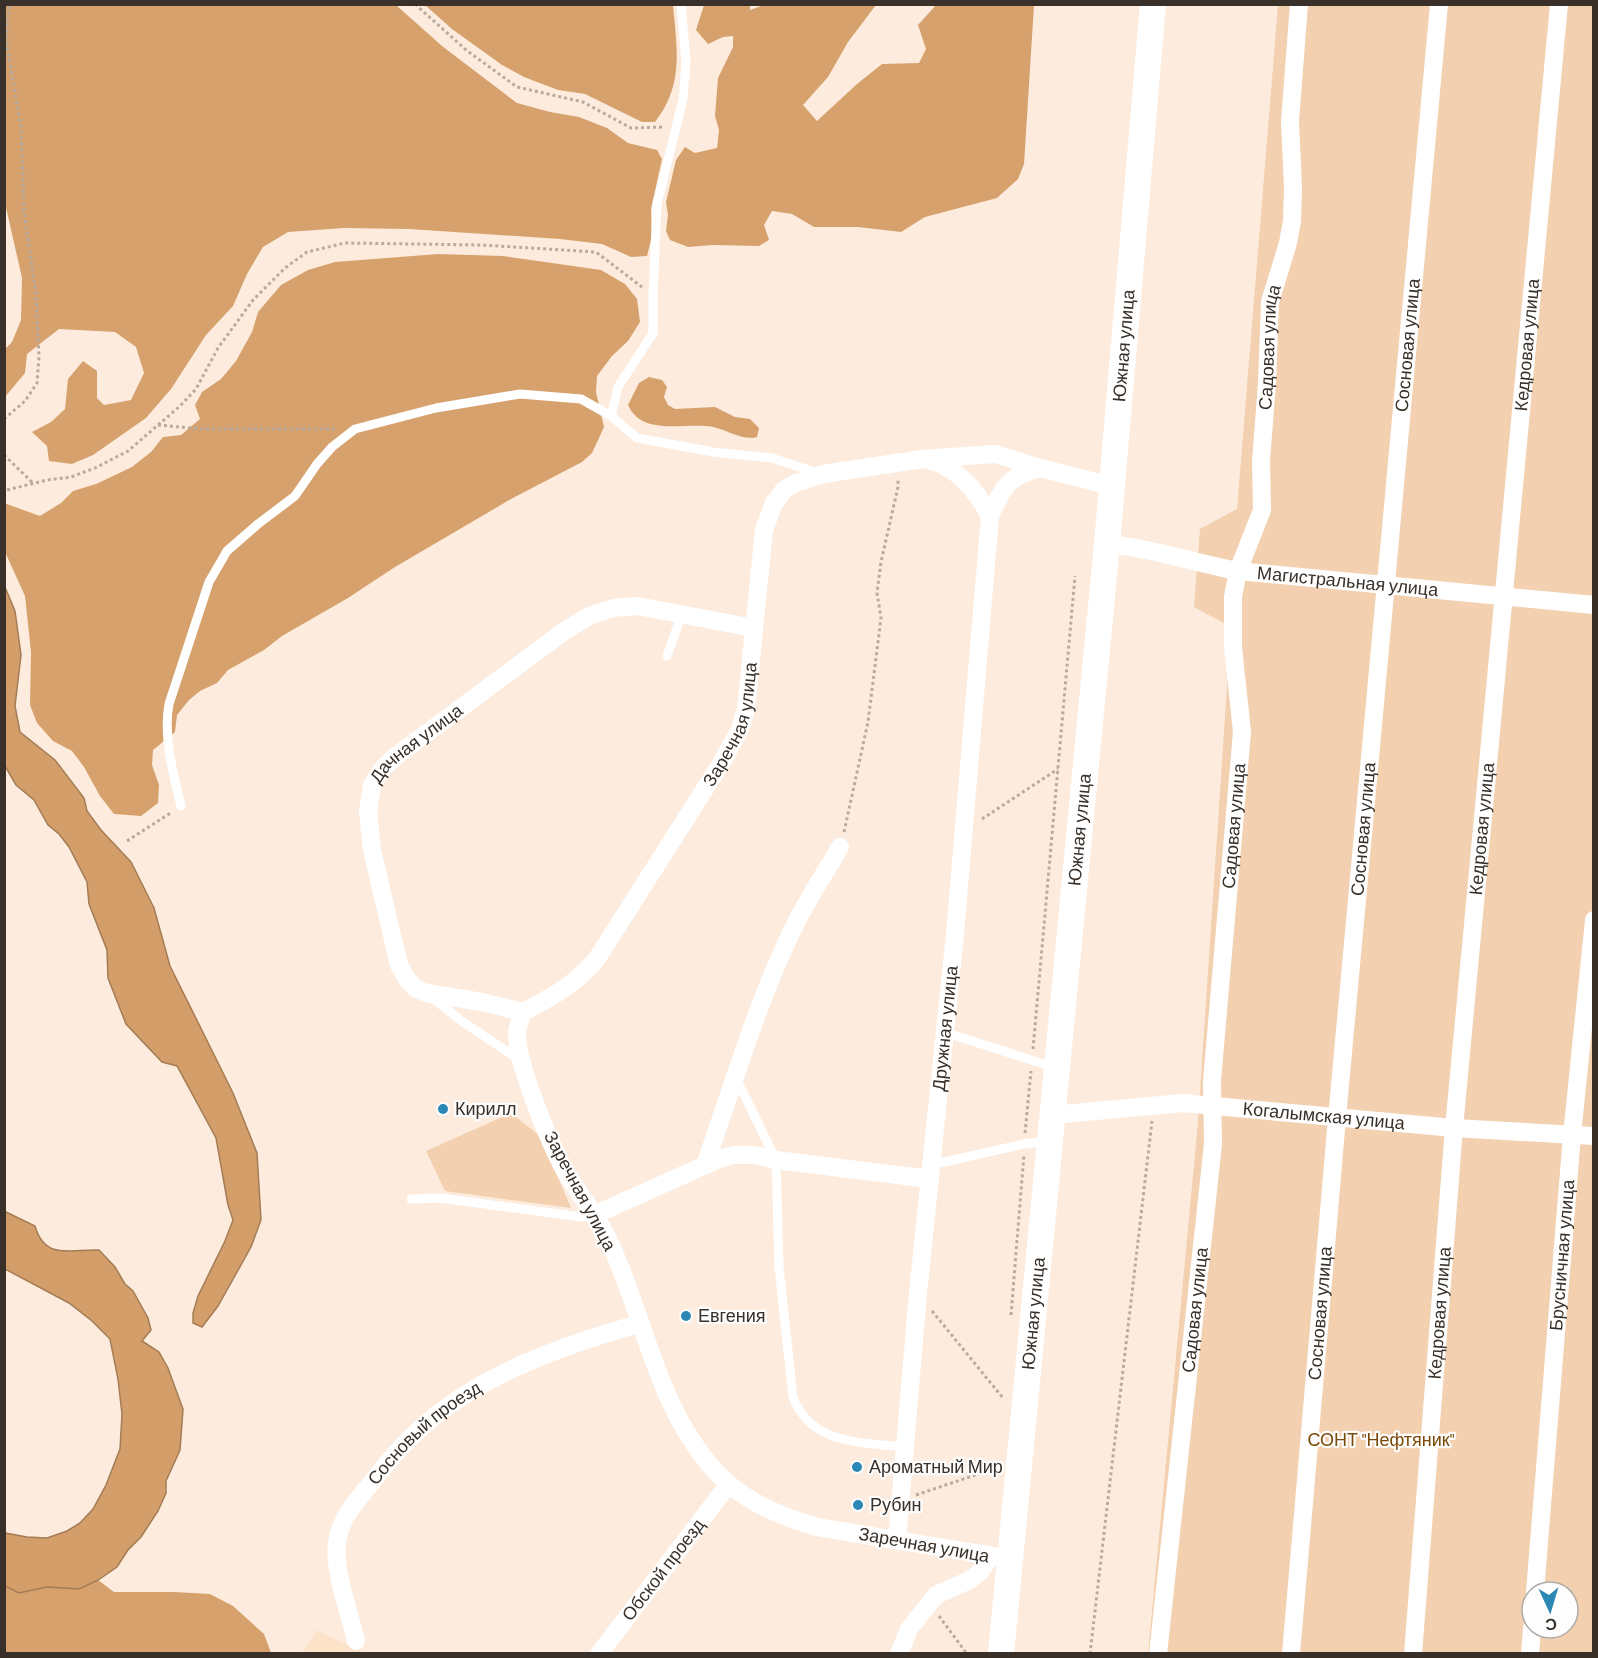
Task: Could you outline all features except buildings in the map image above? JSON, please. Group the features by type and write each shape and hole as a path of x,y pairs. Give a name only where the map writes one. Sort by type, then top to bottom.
{"street":[{"name":"Южная улица","path":"1001,1653 1001,1558 1053,1115 1107,543 1153,4"},
{"name":"Садовая улица","path":"1158,1653 1213,1144 1212,1081 1242,732 1233,647 1233,597 1238,571 1262,510 1261,461 1270,302 1288,243 1292,221 1290,121 1299,4"},
{"name":"Сосновая улица","path":"1291,1653 1384,586 1438,4"},
{"name":"Кедровая улица","path":"1413,1653 1454,1128 1559,4"},
{"name":"Заречная улица","path":"1001,1558 817,1527 787,1519 761,1507 728,1485 709,1465 681,1425 669,1402 608,1239 564,1168 545,1127 522,1061 517,1031 523,1012 572,984 598,957 740,729 746,709 761,549 768,515 784,490 796,483 823,474 923,459 994,454 1111,486"},
{"path":"923,459 941,464 964,479 975,490 990,516"},
{"name":"Дружная улица","path":"897,1540 918,1293 955,934 990,516 1007,484 1022,473 1040,468"},
{"name":"Магистральная улица","path":"1107,543 1153,550 1238,571 1593,606"},
{"name":"Дачная улица","path":"426,993 415,988 399,965 372,850 368,824 368,798 378,775 396,756 563,632 589,616 613,608 637,606 754,628"},
{"path":"705,1164 757,1017 798,918 840,847"},
{"name":"Брусничная улица","path":"1536,1580 1572,1135 1593,920"},
{"path":"426,993 482,1002 523,1012"},
{"name":"Когалымская улица","path":"1053,1115 1182,1102 1454,1128 1593,1136"},
{"path":"594,1215 705,1164 734,1155 930,1172"},
{"name":"Сосновый проезд","path":"356,1641 339,1572 336,1556 337,1543 341,1526 349,1511 390,1459 415,1433 447,1406 490,1380 585,1339 639,1324"},
{"name":"Обской проезд","path":"599,1653 728,1485"},
{"path":"901,1652 909,1629 936,1594 970,1581 1001,1558"}],"lane":[{"path":"611,416 618,387 653,333 657,204 683,99 686,61 681,4"},
{"path":"181,806 174,780 166,721 169,704 209,582 227,551 295,496 332,447 356,429 436,408 519,394 581,399 611,416 637,438 713,452 772,458 823,474"},
{"path":"667,656 682,614"},
{"path":"426,993 462,1022 522,1061"},
{"path":"944,1032 1057,1069"},
{"path":"736,1077 776,1160 779,1267 793,1397 798,1412 827,1435 846,1441 904,1447"},
{"path":"930,1172 1024,1144 1050,1141"},
{"path":"411,1199 440,1198 582,1217 594,1215"}],"path":[{"path":"4,419 25,401 37,383 39,356 36,295 24,212 21,128 7,46 10,4"},
{"path":"415,4 466,50 518,87 583,102 632,128 676,127"},
{"path":"7,490 71,477 128,451 196,389 218,348 253,300 285,268 307,252 345,243 492,246 596,252 653,295"},
{"path":"158,425 201,429 356,429"},
{"path":"4,455 34,484"},
{"path":"840,847 868,722 881,618 877,593 881,562 898,487 898,462"},
{"path":"1011,1317 1024,1144 1075,576"},
{"path":"963,832 1058,769"},
{"path":"127,842 181,806"},
{"path":"1090,1653 1154,1104"},
{"path":"918,1293 1004,1398 1005,1388"},
{"path":"996,1479 998,1459"},
{"path":"900,1500 996,1468"},
{"path":"929,1603 967,1653"}],"shaded area":[{"path":"750,4 750,10 764,5 876,5 848,42 828,77 803,105 817,121 882,64 919,63 926,49 918,25 936,5 1034,5 1024,164 1018,179 997,198 925,217 901,232 858,227 814,227 792,214 772,211 764,225 769,240 759,246 688,247 670,240 666,231 668,215 666,202 676,160 685,147 695,153 717,148 719,130 715,116 718,78 733,47 733,36 723,37 708,44 696,30 704,5"},
{"path":"5,5 396,5 442,46 517,103 579,117 607,128 628,143 657,150 662,159 651,209 652,236 647,256 631,257 602,244 560,239 409,229 344,228 288,232 263,247 247,274 233,306 206,335 171,389 146,418 93,455 72,464 49,461 47,446 32,432 51,422 65,409 68,379 83,361 97,371 97,398 104,405 131,400 144,373 136,347 115,332 59,329 27,354 25,373 5,397 5,349 12,342 21,320 22,278 5,203"},
{"path":"425,5 673,5 677,52 671,94 655,122 642,122 585,94 558,90 524,77 502,65 452,29"},
{"path":"438,254 503,256 601,270 625,284 637,299 640,322 628,341 612,356 597,376 596,392 604,427 592,453 582,462 511,499 395,567 348,598 282,636 264,650 228,670 217,683 200,691 177,715 175,732 153,750 152,765 159,785 158,803 141,816 114,814 72,751 53,741 37,723 30,705 31,652 25,596 5,552 4,503 40,516 61,503 73,491 96,484 132,467 151,452 163,437 181,435 200,419 195,405 202,392 221,379 236,361 252,332 258,312 281,285 308,270 335,262"},
{"path":"649,377 662,380 667,387 664,397 668,405 675,409 715,407 735,417 750,419 759,428 757,437 740,436 713,427 654,425 643,421 628,405 639,383"},
{"path":"5,587 15,611 21,655 15,706 20,732 55,760 84,798 87,811 101,830 131,862 154,908 170,966 233,1093 257,1153 261,1220 251,1247 218,1306 202,1327 193,1323 193,1313 198,1296 233,1220 228,1205 216,1138 177,1066 162,1062 126,1024 108,978 107,950 89,904 87,882 69,847 48,825 34,800 16,785 5,766"},
{"path":"4,1211 35,1226 39,1237 52,1249 60,1251 99,1250 115,1267 125,1284 133,1291 148,1318 151,1330 142,1341 159,1352 168,1368 183,1409 180,1450 166,1481 166,1493 158,1511 117,1567 79,1589 47,1587 19,1593 5,1586 5,1533 47,1538 67,1531 80,1523 93,1509 106,1485 120,1449 122,1414 118,1379 110,1339 92,1321 69,1303 5,1269"},
{"path":"98,1580 114,1592 210,1594 233,1606 264,1634 271,1653 5,1653 4,1586 19,1593 47,1587 78,1589"},
{"path":"317,1630 364,1653 301,1654"}],"green space":[{"name":"СОНТ \"Нефтяник\"","path":"1278,5 1593,5 1593,1653 1148,1654 1198,1122 1231,627 1194,607 1200,529 1237,509"},
{"path":"511,1113 540,1136 571,1208 445,1191 426,1151"}],"place":[{"name":"Кирилл","path":"443,1109"},
{"name":"Евгения","path":"686,1316"},
{"name":"Ароматный Мир","path":"857,1467"},
{"name":"Рубин","path":"858,1505"}]}
